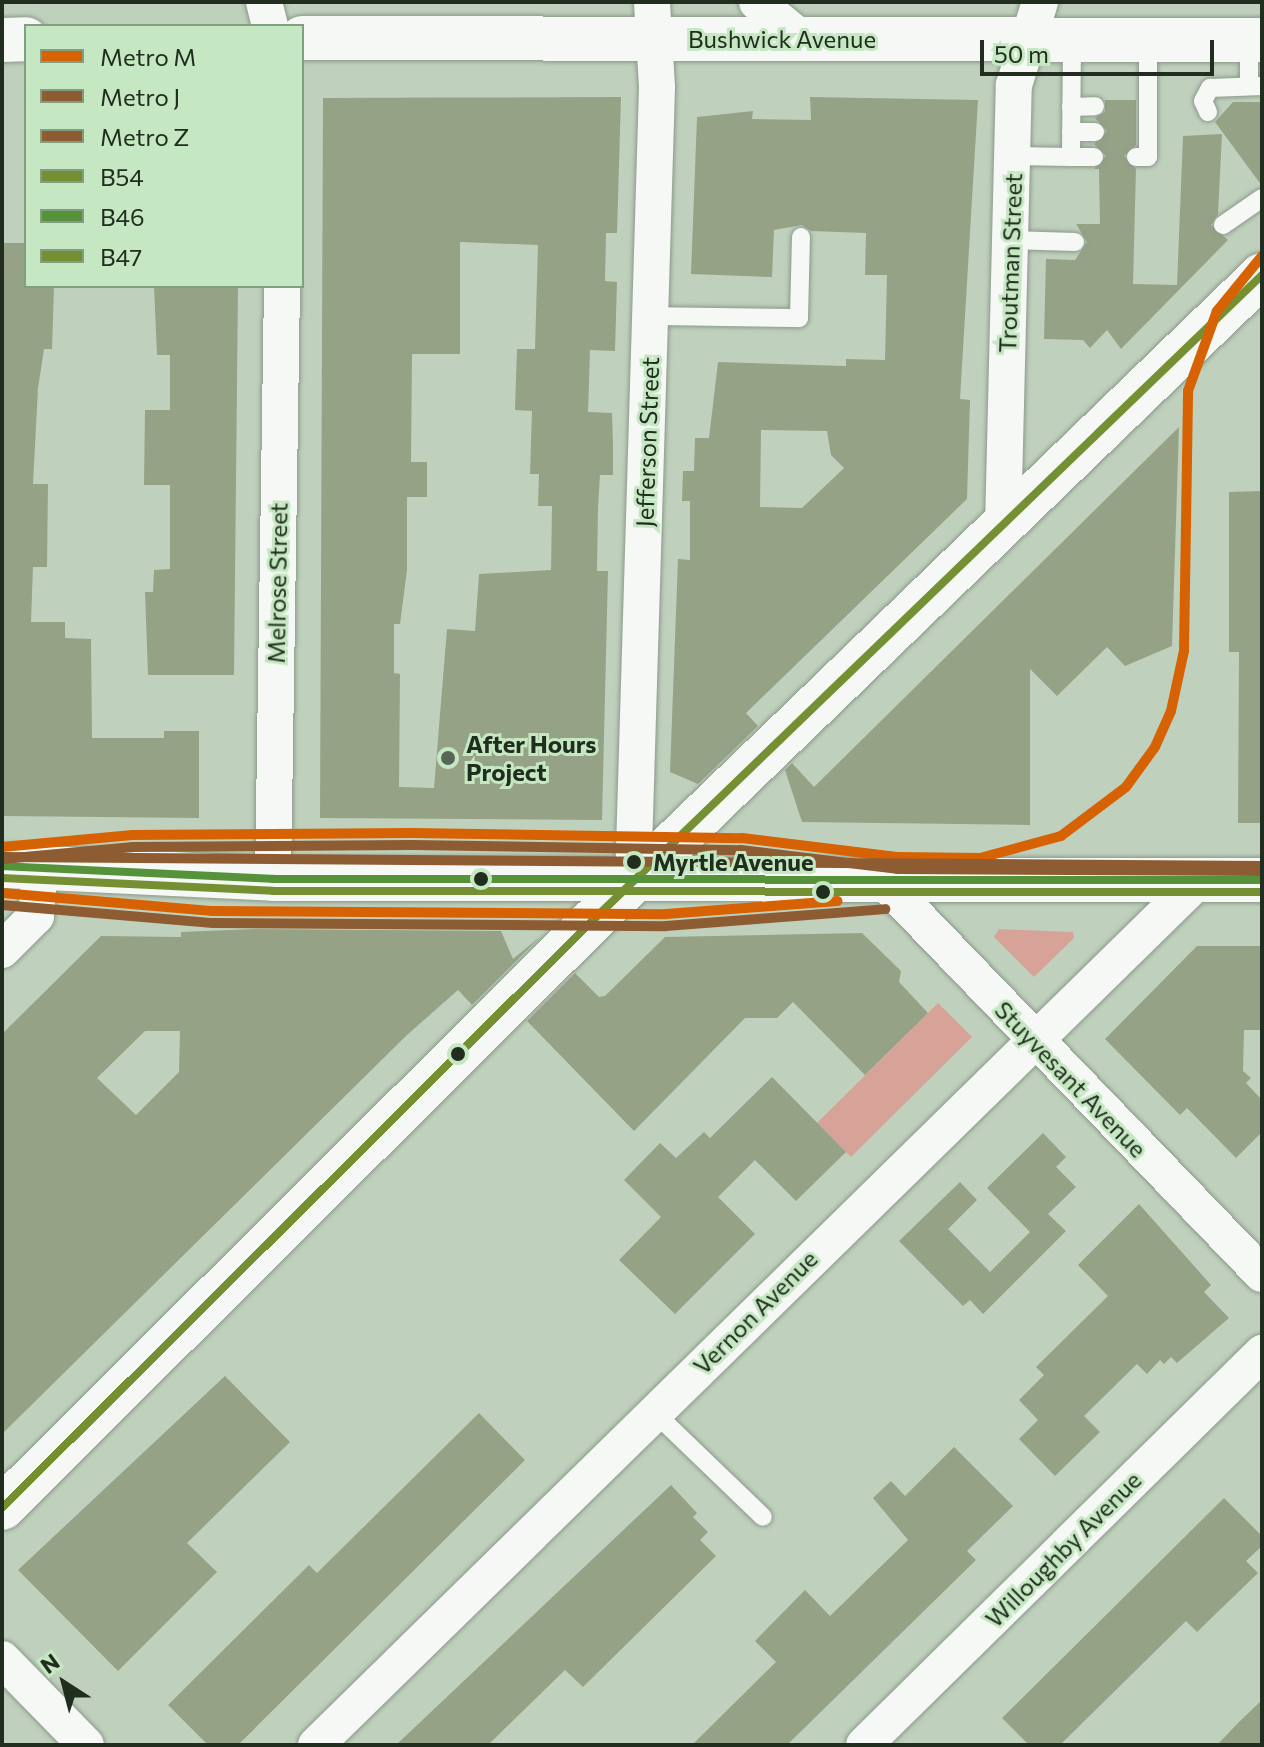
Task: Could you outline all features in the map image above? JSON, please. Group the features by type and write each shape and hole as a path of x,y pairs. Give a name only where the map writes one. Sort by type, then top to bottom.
{"main road":[{"name":"Bushwick Avenue","path":"304,38 653,20 802,39 1034,21 1072,40 1256,40"},
{"path":"2,40 24,39"},
{"path":"2,1508 633,882 1262,275"},
{"path":"21,866 273,879 633,882 1262,880"}],"street":[{"path":"264,2 270,24"},
{"path":"757,2 802,39"},
{"name":"Jefferson Street","path":"633,882 651,316 653,20"},
{"name":"Troutman Street","path":"1003,527 1014,85 1034,21"},
{"name":"Melrose Street","path":"273,879 282,288"},
{"path":"2,950 36,916 21,866"},
{"name":"Stuyvesant Avenue","path":"883,881 1031,1040 1262,1274"},
{"name":"Vernon Avenue","path":"316,1745 1031,1040 1197,882"},
{"name":"Willoughby Avenue","path":"864,1745 1262,1353"},
{"path":"2,1659 86,1745"}],"lane":[{"path":"1071,157 1072,40"},
{"path":"1136,157 1148,157 1142,132 1142,106 1148,40"},
{"path":"1208,112 1203,101 1210,88 1245,89 1256,40"},
{"path":"1071,107 1095,106"},
{"path":"1071,132 1095,132"},
{"path":"1013,156 1094,157"},
{"path":"1223,225 1260,191"},
{"path":"651,316 799,318 801,237"},
{"path":"1010,240 1075,242"},
{"path":"654,1412 763,1517"}],"shaded area":[{"path":"999,929 1073,932 1074,938 1034,977 994,937"},
{"path":"938,1003 972,1037 851,1157 817,1123"}],"building":[{"path":"621,97 617,233 606,233 605,281 617,282 615,351 590,350 588,412 612,413 613,475 600,475 598,507 597,571 608,571 602,820 320,818 323,98","holes":["460,242 538,245 535,349 517,349 515,410 532,411 530,474 539,474 538,506 552,506 551,570 479,574 475,631 447,629 434,788 399,787 400,674 394,673 394,624 400,624 407,570 407,497 427,497 427,462 411,462 412,354 460,354"]},
{"path":"810,97 978,100 960,399 970,400 967,499 746,713 758,726 698,784 670,772 678,559 690,560 690,501 682,501 683,471 694,471 695,438 709,438 718,362 846,366 846,359 885,360 887,275 865,275 866,233 811,231 802,225 774,230 772,277 691,274 697,117 753,111 752,119 811,120","holes":["761,430 827,431 831,455 844,468 802,508 760,507"]},
{"path":"1105,100 1136,100 1136,145 1124,156 1136,169 1133,284 1177,285 1183,136 1222,134 1218,214 1211,225 1228,240 1121,349 1107,330 1090,348 1083,340 1044,339 1046,259 1075,260 1087,242 1076,224 1100,224 1099,169 1094,169 1106,156 1094,144 1107,131 1095,118 1105,112"},
{"path":"1233,102 1262,102 1262,186 1215,122"},
{"path":"2,243 24,243 24,288 54,288 52,349 44,349 38,388 33,484 48,484 47,567 33,567 31,622 65,622 65,638 91,639 92,738 164,738 164,731 199,731 199,818 2,816"},
{"path":"154,288 238,288 234,675 148,675 145,592 153,592 154,570 170,569 170,485 144,485 145,410 170,410 170,355 157,355"},
{"path":"1179,427 1172,646 1125,666 1107,647 1057,696 1030,669 1030,825 802,822 785,770 792,763 814,787"},
{"path":"1262,491 1262,823 1238,823 1239,652 1229,652 1229,492"},
{"path":"255,929 501,931 513,959 540,937 472,1005 458,990 407,1035 2,1434 2,1034 101,936 181,937 181,932","holes":["145,1031 180,1031 179,1072 136,1115 97,1078"]},
{"path":"862,933 901,971 899,982 928,1013 865,1075 793,1002 777,1018 745,1018 634,1131 527,1021 575,973 599,997 605,996 665,937"},
{"path":"1197,946 1262,946 1262,1030 1244,1030 1243,1071 1251,1078 1246,1083 1262,1100 1262,1132 1236,1158 1187,1108 1180,1115 1105,1039"},
{"path":"772,1077 846,1152 796,1201 755,1160 718,1197 755,1234 675,1314 619,1260 661,1217 624,1180 660,1143 676,1158 704,1132 710,1138"},
{"path":"1043,1133 1066,1157 1056,1167 1076,1187 1048,1214 1066,1231 983,1314 970,1300 963,1306 899,1241 960,1182 977,1200 948,1229 990,1272 1030,1232 987,1188"},
{"path":"1139,1204 1211,1285 1204,1292 1229,1318 1177,1363 1171,1357 1164,1364 1160,1360 1147,1374 1137,1364 1084,1416 1100,1432 1055,1476 1019,1439 1038,1420 1019,1400 1044,1375 1036,1367 1108,1296 1078,1265"},
{"path":"225,1376 290,1442 187,1543 217,1572 118,1671 18,1570"},
{"path":"479,1413 525,1460 238,1745 208,1745 168,1705 309,1565 317,1573"},
{"path":"954,1447 1013,1506 967,1551 976,1560 787,1745 692,1745 776,1662 755,1641 805,1590 830,1616 908,1540 873,1498 891,1481 905,1496"},
{"path":"671,1485 697,1513 693,1517 708,1532 700,1540 716,1556 583,1687 565,1670 488,1745 396,1745"},
{"path":"1224,1498 1262,1536 1262,1546 1246,1561 1258,1573 1197,1632 1186,1621 1060,1745 1029,1745 1002,1718"},
{"path":"1262,1700 1262,1745 1217,1745 1238,1723"}],"metro line":[{"name":"M","path":"2,847 132,835 412,833 742,838 897,857 980,858 1061,836 1126,787 1155,747 1171,711 1184,651 1188,391 1217,311 1262,256"},
{"name":"J","path":"3,859 133,847 412,845 741,850 897,869 1262,871"},
{"name":"Z","path":"2,857 1262,866"},
{"name":"M","path":"2,893 213,911 666,914 838,901"},
{"name":"J","path":"2,905 213,923 666,926 885,909"}],"transit line":[{"name":"B54","path":"2,1508 591,922 1262,275"},
{"name":"B46","path":"2,866 273,879 1262,880"},
{"name":"B47","path":"2,878 273,891 1262,892"}],"place":[{"name":"After Hours Project","path":"448,758"},
{"name":"Myrtle Avenue","path":"634,862"}]}
